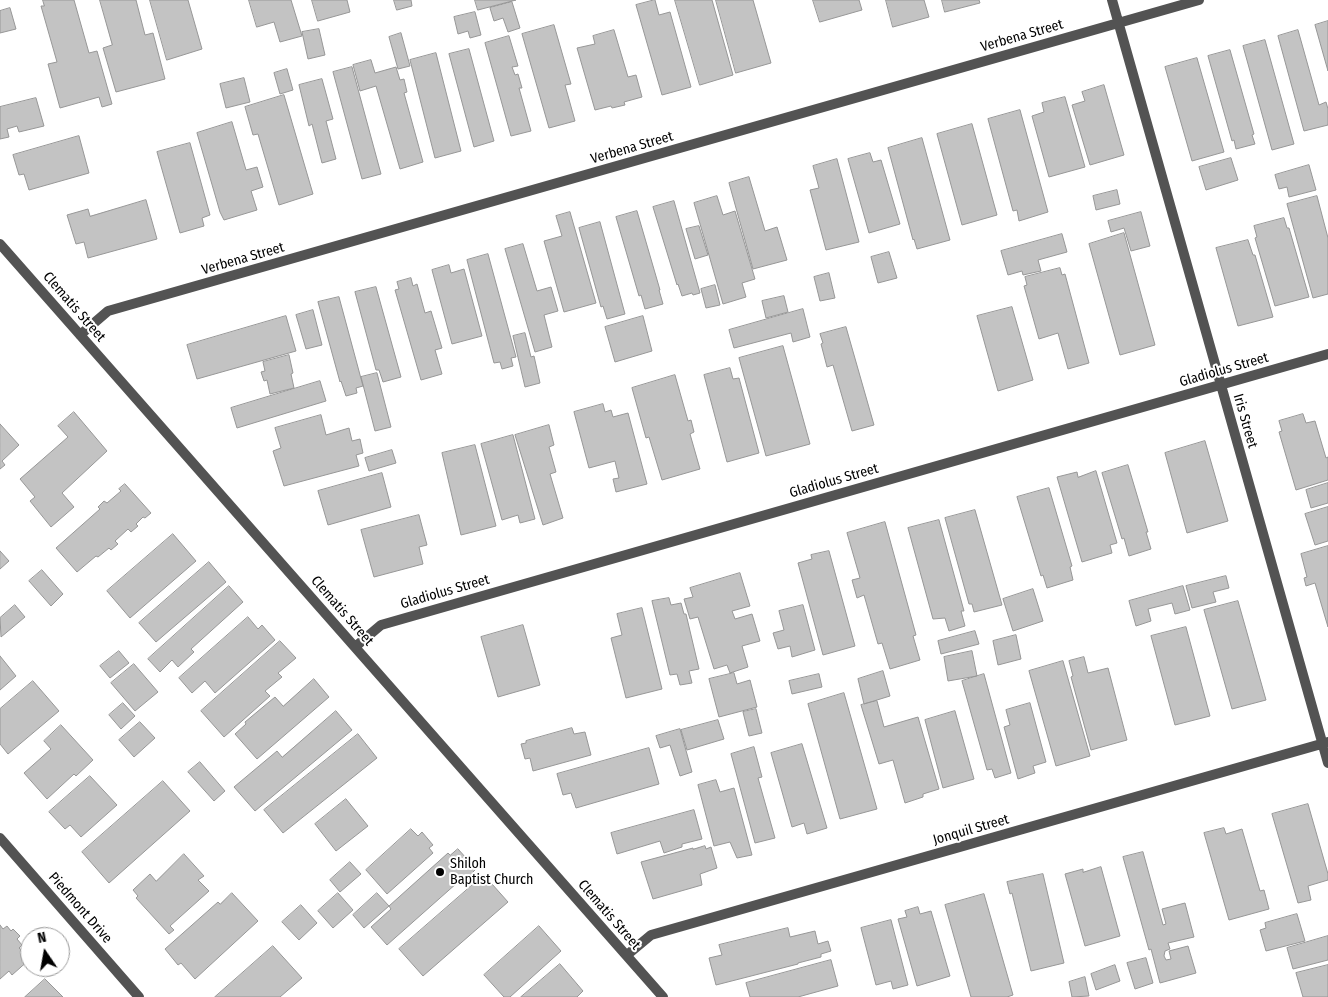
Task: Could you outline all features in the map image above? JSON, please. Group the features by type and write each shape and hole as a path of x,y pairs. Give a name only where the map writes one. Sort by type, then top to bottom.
{"street":[{"name":"Iris Street","path":"1112,0 1325,743 1328,763"},
{"name":"Verbena Street","path":"80,335 108,311 1200,0"},
{"name":"Clematis Street","path":"0,244 663,997"},
{"name":"Gladiolus Street","path":"355,647 381,625 1328,354"},
{"name":"Jonquil Street","path":"627,955 651,935 1325,743"},
{"name":"Piedmont Drive","path":"0,838 139,997"}],"building":[{"path":"43,0 74,0 89,53 97,51 112,104 102,107 99,97 60,108 48,64 57,62 41,6 44,6"},
{"path":"100,0 136,0 145,35 153,33 165,79 116,92 103,48 112,45"},
{"path":"150,0 188,0 202,49 167,60"},
{"path":"249,0 291,0 302,36 280,42 274,22 257,27"},
{"path":"312,0 347,0 350,12 318,21"},
{"path":"394,0 411,0 412,6 397,10"},
{"path":"475,0 516,0 478,10"},
{"path":"655,0 659,15 670,12 691,87 662,95 636,5"},
{"path":"675,0 712,0 733,75 700,85"},
{"path":"716,0 753,0 771,63 736,73"},
{"path":"813,0 859,0 862,10 820,22"},
{"path":"886,0 924,0 929,17 893,27"},
{"path":"942,0 979,0 980,3 945,12"},
{"path":"512,2 520,28 508,32 503,18 494,21 490,8"},
{"path":"10,8 16,29 0,33 0,11"},
{"path":"475,12 481,35 470,38 468,31 458,34 454,17"},
{"path":"1328,21 1328,71 1315,25"},
{"path":"554,25 571,84 565,85 575,121 549,128 522,34"},
{"path":"319,29 325,55 308,59 302,32"},
{"path":"614,30 628,77 636,75 642,97 624,102 625,105 595,110 577,48 595,44 593,36"},
{"path":"1298,30 1319,105 1326,102 1328,109 1328,125 1304,131 1278,36"},
{"path":"401,33 410,66 398,69 389,37"},
{"path":"509,36 518,66 512,67 515,75 518,74 522,88 519,88 531,131 511,136 485,43"},
{"path":"1265,40 1294,144 1272,150 1243,46"},
{"path":"469,49 494,141 474,147 449,54"},
{"path":"1230,50 1254,134 1252,135 1255,144 1236,149 1234,140 1232,141 1208,56"},
{"path":"436,53 461,151 435,158 410,60"},
{"path":"1197,58 1224,152 1192,161 1165,67"},
{"path":"371,60 375,73 396,67 400,80 404,79 407,92 404,93 423,162 400,169 376,86 360,91 353,65"},
{"path":"352,67 381,174 362,179 333,72"},
{"path":"287,69 293,90 280,94 274,73"},
{"path":"244,78 250,102 226,108 220,84"},
{"path":"322,79 333,119 326,121 336,159 322,163 312,124 309,126 299,85"},
{"path":"1104,85 1124,155 1090,165 1072,105 1085,101 1082,92"},
{"path":"284,95 313,194 279,205 258,134 253,135 245,107"},
{"path":"1065,97 1085,167 1049,177 1032,116 1044,112 1042,103"},
{"path":"36,98 44,126 19,132 17,126 7,129 9,137 0,139 0,107"},
{"path":"1020,110 1048,212 1019,221 1017,210 1013,211 988,119"},
{"path":"232,122 246,170 257,167 263,187 251,191 257,210 224,220 197,133"},
{"path":"972,124 997,215 962,225 937,134"},
{"path":"79,136 89,173 29,190 24,174 19,175 13,155"},
{"path":"922,138 950,240 917,249 888,148"},
{"path":"190,143 210,215 202,218 204,226 180,233 157,152"},
{"path":"870,153 873,162 881,160 900,224 869,233 848,159"},
{"path":"1231,158 1238,180 1206,190 1199,167"},
{"path":"837,159 859,242 826,250 810,190 819,188 813,166"},
{"path":"1309,165 1316,190 1289,197 1287,187 1279,189 1275,175"},
{"path":"749,177 765,231 777,227 787,260 753,269 729,183"},
{"path":"1117,190 1120,204 1096,210 1093,196"},
{"path":"717,196 723,215 735,211 755,279 742,283 746,297 723,304 694,203"},
{"path":"1317,196 1328,238 1328,294 1313,298 1287,204"},
{"path":"146,200 157,239 88,258 84,242 76,244 67,215 88,209 90,216"},
{"path":"674,201 700,293 693,295 692,293 682,296 677,285 653,207"},
{"path":"637,211 663,304 645,309 641,295 639,296 616,217"},
{"path":"570,212 596,303 564,312 544,241 562,236 556,216"},
{"path":"1141,212 1150,246 1131,251 1124,228 1111,232 1108,221"},
{"path":"1284,218 1287,228 1289,228 1309,297 1275,306 1255,238 1257,237 1254,226"},
{"path":"600,222 625,314 607,319 603,306 601,307 579,228"},
{"path":"699,226 708,255 695,259 686,229"},
{"path":"1124,233 1155,345 1120,355 1089,244"},
{"path":"1062,234 1067,252 1038,260 1041,271 1023,275 1022,271 1008,275 1001,251"},
{"path":"1248,240 1253,255 1255,255 1273,317 1238,326 1216,248"},
{"path":"523,244 537,291 551,287 558,311 544,315 552,347 535,352 505,249"},
{"path":"889,252 897,278 878,283 871,257"},
{"path":"488,254 516,357 511,358 513,366 502,369 500,362 494,363 467,260"},
{"path":"449,265 451,273 464,269 482,336 452,344 432,270"},
{"path":"1060,268 1062,275 1065,274 1089,363 1068,369 1058,333 1039,339 1024,286 1027,285 1025,277"},
{"path":"829,273 835,298 820,301 814,277"},
{"path":"411,278 413,286 417,284 425,313 431,311 442,348 435,350 442,374 421,380 395,290 399,289 397,282"},
{"path":"715,285 720,305 706,308 701,289"},
{"path":"376,287 401,377 383,382 379,370 376,370 355,292"},
{"path":"784,296 788,312 766,318 762,301"},
{"path":"339,297 363,386 356,388 357,393 346,396 340,382 318,302"},
{"path":"1012,307 1033,380 998,391 977,316"},
{"path":"803,309 810,337 793,342 791,333 734,348 729,330"},
{"path":"313,310 322,345 306,349 296,315"},
{"path":"286,316 296,351 197,379 187,345"},
{"path":"643,316 652,351 615,362 605,327"},
{"path":"846,327 874,425 852,431 833,365 827,367 820,334"},
{"path":"525,333 531,357 534,356 540,383 525,387 513,336"},
{"path":"783,346 810,444 766,456 739,358"},
{"path":"289,355 294,388 270,394 267,380 264,381 261,372 265,371 263,362"},
{"path":"730,368 733,379 739,378 759,453 727,462 704,375"},
{"path":"377,373 391,427 375,431 361,377"},
{"path":"675,375 688,421 691,420 694,432 690,434 700,469 662,480 649,437 646,438 632,388"},
{"path":"320,381 326,401 237,428 231,408"},
{"path":"603,404 605,412 611,410 613,417 628,413 647,484 616,492 613,479 619,478 615,461 589,468 574,412"},
{"path":"74,412 107,451 62,493 74,507 51,527 30,501 35,497 20,479 68,437 58,426"},
{"path":"1303,414 1306,423 1315,421 1326,458 1328,457 1328,480 1296,490 1279,432 1282,431 1279,421"},
{"path":"321,415 326,435 349,428 352,441 360,439 363,453 356,455 359,466 284,486 273,451 281,448 275,428"},
{"path":"0,424 19,445 2,461 5,465 0,469"},
{"path":"549,425 554,445 549,447 556,472 550,474 563,518 543,525 515,435"},
{"path":"513,435 535,519 520,523 518,515 502,520 481,444"},
{"path":"1205,441 1228,521 1187,533 1165,453"},
{"path":"475,445 496,526 461,535 442,453"},
{"path":"392,450 396,463 369,471 365,458"},
{"path":"1128,465 1148,532 1146,532 1151,549 1129,556 1102,473"},
{"path":"1096,471 1117,543 1110,545 1112,553 1082,562 1057,477 1077,472 1078,477"},
{"path":"382,473 391,507 328,525 318,491"},
{"path":"1328,483 1328,503 1311,508 1306,490"},
{"path":"125,484 151,513 145,518 143,517 136,524 138,526 131,532 128,529 115,541 118,544 111,550 109,548 98,557 96,556 77,572 56,548 100,509 98,507 104,501 107,503 121,491 119,489"},
{"path":"1049,488 1072,566 1070,567 1073,580 1047,588 1043,575 1041,576 1017,497"},
{"path":"1328,507 1328,541 1315,545 1305,514"},
{"path":"975,510 1002,605 974,612 972,604 969,604 945,518"},
{"path":"419,515 427,545 419,547 423,564 374,577 361,530"},
{"path":"939,520 964,611 961,611 965,626 949,631 945,618 933,619 908,528"},
{"path":"885,522 916,635 913,636 920,660 890,669 882,643 878,644 864,595 857,598 852,580 860,578 847,533"},
{"path":"173,534 196,561 130,618 107,591"},
{"path":"1328,546 1328,627 1315,583 1306,586 1304,578 1307,577 1301,554"},
{"path":"0,551 9,561 0,569"},
{"path":"829,551 855,646 823,655 798,563 812,559 811,555"},
{"path":"209,562 226,582 156,642 139,623"},
{"path":"42,570 63,594 51,606 29,581"},
{"path":"740,573 750,606 732,611 735,619 752,614 760,641 742,646 748,667 730,673 727,665 714,669 698,617 690,619 684,599 693,597 690,588"},
{"path":"1226,576 1229,588 1213,592 1216,602 1192,608 1186,586"},
{"path":"229,586 243,602 191,649 194,652 178,667 172,660 160,672 148,659"},
{"path":"1183,586 1190,610 1175,614 1172,603 1148,609 1151,621 1136,626 1129,601"},
{"path":"1033,589 1043,621 1013,631 1003,599"},
{"path":"669,598 671,605 681,603 684,614 686,614 699,669 689,671 692,683 680,685 677,674 670,675 652,601"},
{"path":"1238,601 1266,700 1232,709 1204,610"},
{"path":"15,605 25,617 1,637 0,618"},
{"path":"803,605 815,650 792,657 790,646 778,649 773,633 784,630 779,611"},
{"path":"642,608 662,689 626,698 611,638 622,635 617,614"},
{"path":"248,617 258,629 262,625 275,640 215,693 205,681 192,693 179,678"},
{"path":"523,625 540,685 498,697 481,637"},
{"path":"1186,627 1210,716 1175,725 1151,636"},
{"path":"975,631 979,644 941,654 938,641"},
{"path":"1016,635 1021,659 998,665 993,641"},
{"path":"280,641 296,658 278,673 282,677 265,691 270,696 224,737 201,711"},
{"path":"119,651 129,663 110,678 100,666"},
{"path":"972,651 977,676 948,681 944,657"},
{"path":"0,656 16,676 0,690"},
{"path":"1084,657 1088,673 1108,668 1127,740 1091,750 1071,677 1073,676 1069,661"},
{"path":"1063,661 1090,756 1056,766 1029,671"},
{"path":"134,664 158,692 135,711 111,683"},
{"path":"883,671 890,696 864,704 858,679"},
{"path":"734,673 737,684 750,680 757,707 719,717 709,679"},
{"path":"819,674 822,687 792,694 789,681"},
{"path":"984,674 1011,773 995,778 992,769 987,770 962,681"},
{"path":"314,679 329,697 257,759 235,734 246,724 245,722 275,697 283,706"},
{"path":"33,681 59,711 8,754 0,744 0,709"},
{"path":"844,693 877,809 840,819 808,704"},
{"path":"877,701 884,727 918,717 939,789 905,803 893,760 879,764 861,705"},
{"path":"123,703 135,716 121,729 109,715"},
{"path":"1030,703 1046,762 1033,766 1035,773 1018,779 1004,727 1010,725 1006,710"},
{"path":"756,709 762,733 749,736 743,712"},
{"path":"336,711 352,730 255,811 234,787 277,751 282,757"},
{"path":"955,711 974,779 943,788 925,720"},
{"path":"718,720 724,739 687,750 681,730"},
{"path":"140,722 155,738 134,757 119,740"},
{"path":"61,725 93,760 76,776 74,774 47,799 24,773 51,749 44,741"},
{"path":"572,728 574,734 585,732 591,755 533,771 530,758 525,759 521,744"},
{"path":"680,729 692,772 680,776 670,745 660,748 656,736"},
{"path":"358,734 377,758 283,833 264,810"},
{"path":"802,744 827,828 807,834 804,823 792,827 771,753"},
{"path":"754,747 762,777 758,778 775,838 755,843 731,754"},
{"path":"649,748 659,784 576,808 571,793 563,795 557,774"},
{"path":"200,762 225,791 214,801 188,772"},
{"path":"90,776 117,805 81,837 70,825 65,829 49,812"},
{"path":"716,780 720,792 734,788 752,855 737,858 730,842 714,846 698,785"},
{"path":"163,781 190,811 109,883 82,852"},
{"path":"346,799 368,826 336,851 315,824"},
{"path":"1308,804 1328,874 1328,880 1308,886 1311,900 1298,903 1272,814"},
{"path":"694,810 702,839 682,844 682,847 664,853 660,841 617,854 611,833"},
{"path":"1224,828 1226,834 1242,829 1260,891 1264,890 1269,909 1229,920 1204,833"},
{"path":"411,829 418,836 422,832 433,845 429,848 433,853 387,894 366,870"},
{"path":"705,846 706,849 711,847 717,868 700,874 702,885 653,899 641,862"},
{"path":"458,849 476,869 468,877 466,875 387,945 371,927 391,909 389,906 448,853 450,855"},
{"path":"1143,852 1163,925 1166,924 1162,909 1185,903 1194,937 1168,943 1170,949 1165,951 1164,956 1166,960 1171,959 1169,951 1188,946 1196,973 1160,983 1123,857"},
{"path":"184,854 204,876 198,880 209,891 170,926 174,930 169,934 136,898 138,896 133,890 150,874 156,881"},
{"path":"350,862 361,874 340,892 330,880"},
{"path":"1101,867 1120,936 1085,946 1065,874"},
{"path":"1043,874 1064,963 1031,971 1012,893 1010,894 1007,882"},
{"path":"484,875 508,902 423,976 399,949"},
{"path":"232,893 258,921 195,979 181,963 178,965 165,949 218,902 220,904"},
{"path":"338,893 353,910 333,928 318,911"},
{"path":"377,893 389,906 364,928 353,915"},
{"path":"984,894 1013,995 1007,997 971,997 945,905"},
{"path":"301,905 317,923 299,940 282,922"},
{"path":"918,907 920,914 931,911 950,976 917,986 898,919 907,917 905,911"},
{"path":"1297,914 1305,941 1266,951 1260,930 1266,928 1265,923"},
{"path":"891,920 908,985 893,989 891,981 876,985 861,928"},
{"path":"0,925 3,929 7,926 11,931 13,929 20,936 17,939 20,943 20,968 12,975 9,971 0,979"},
{"path":"539,926 561,951 510,997 504,997 484,975"},
{"path":"788,928 790,937 815,931 818,944 828,941 831,951 821,954 821,957 798,964 716,985 709,958 722,955 719,945"},
{"path":"1328,936 1328,960 1293,969 1287,948"},
{"path":"273,946 302,978 280,997 215,997"},
{"path":"1146,958 1153,983 1135,989 1127,963"},
{"path":"831,960 838,986 798,997 750,997 746,983"},
{"path":"560,964 583,991 577,997 521,997"},
{"path":"1115,965 1120,981 1096,990 1091,974"},
{"path":"1328,965 1328,997 1303,997 1296,973"},
{"path":"1085,977 1089,996 1072,997 1069,982"},
{"path":"45,979 63,997 25,997"}],"place":[{"name":"Shiloh Baptist Church","path":"440,872"}]}
